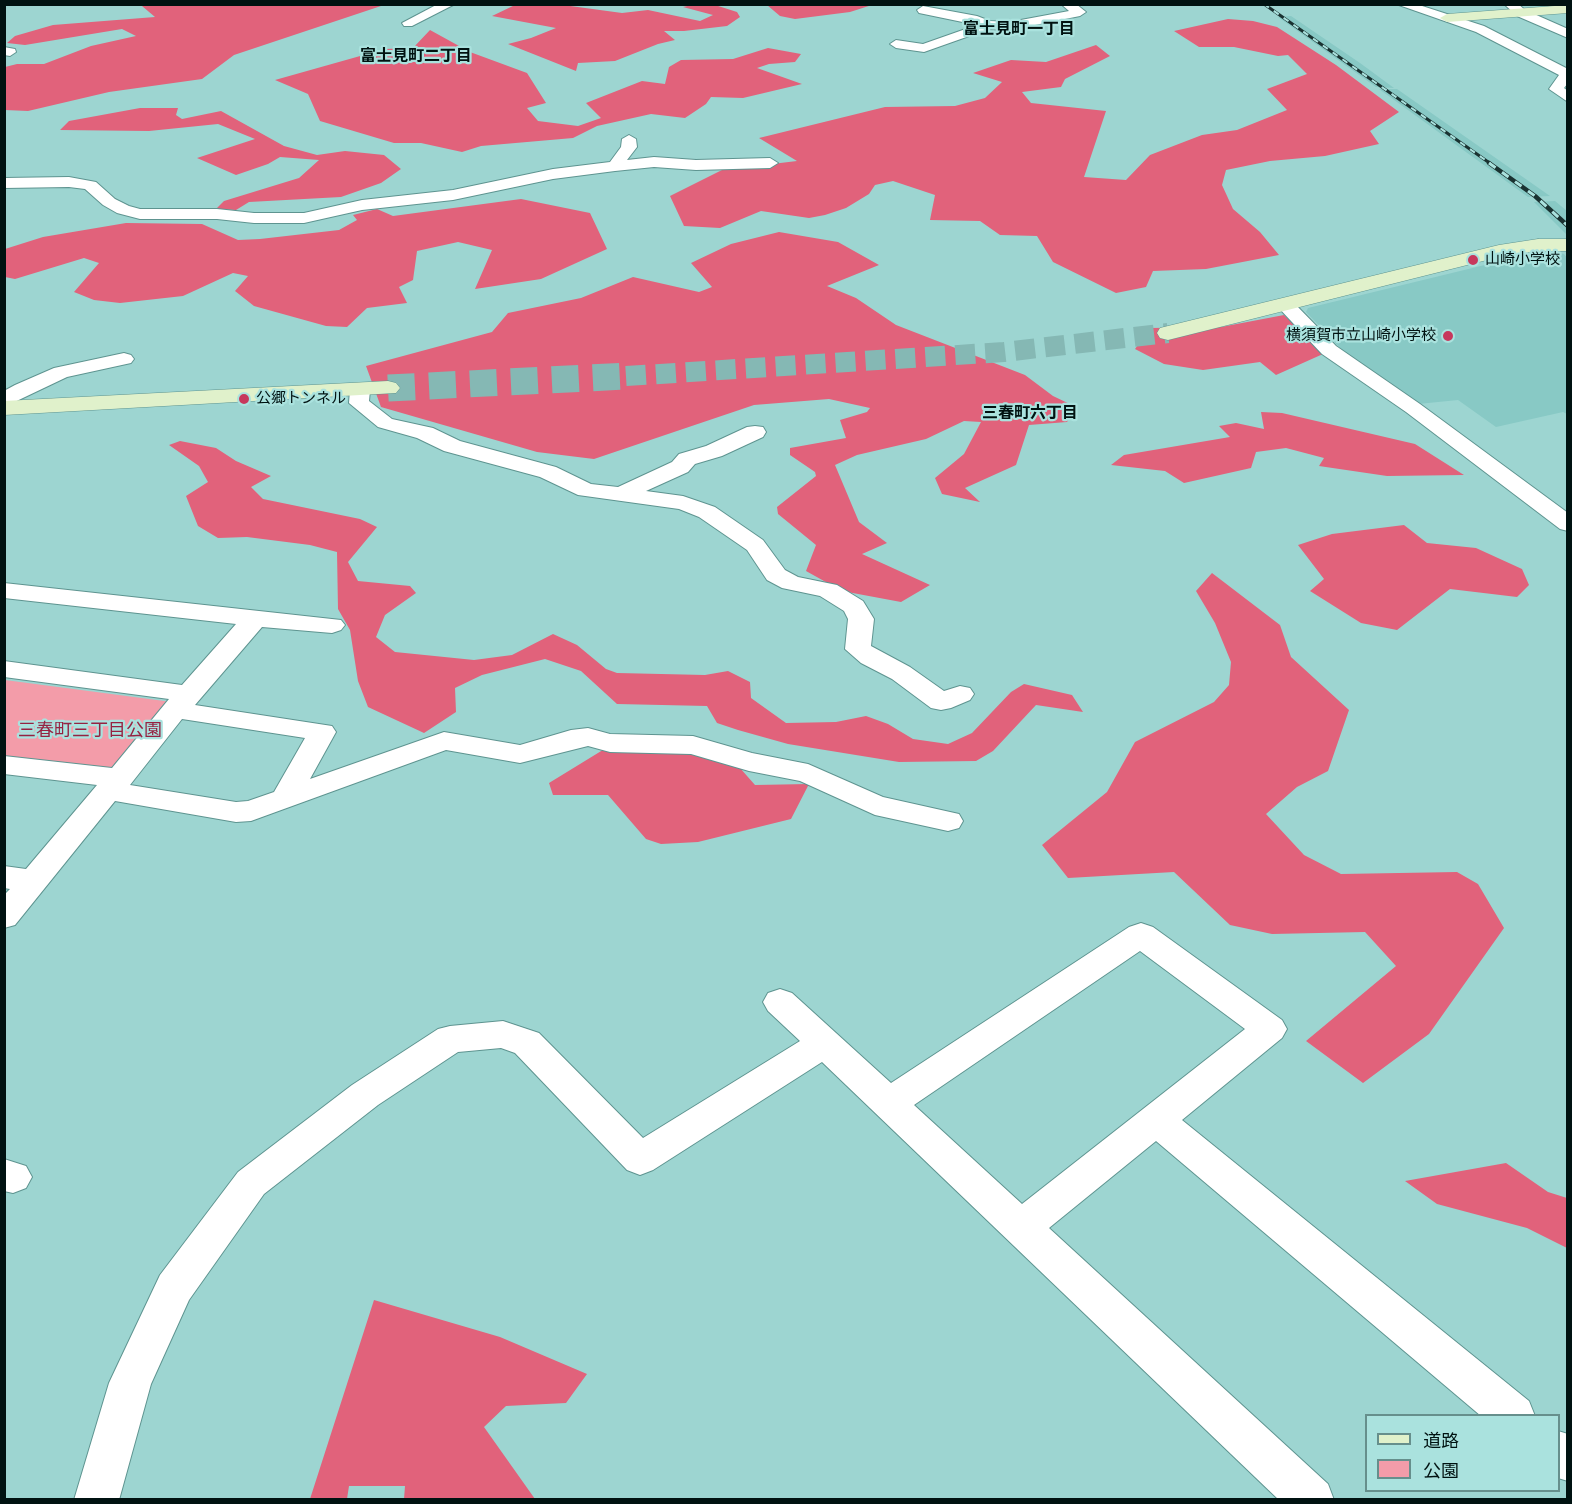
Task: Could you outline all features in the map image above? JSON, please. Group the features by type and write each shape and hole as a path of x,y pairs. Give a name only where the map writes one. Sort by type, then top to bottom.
{"street":[{"path":"408,23 449,4"},
{"path":"896,44 913,49 924,48 932,42 988,25 1010,26 1080,12 1067,4"},
{"path":"1402,4 1480,29 1567,74 1556,89 1568,98"},
{"path":"1456,4 1480,16"},
{"path":"1446,18 1480,16 1516,9 1568,9"},
{"path":"1516,9 1568,33"},
{"path":"923,10 977,20 988,25"},
{"path":"615,166 629,147 629,140"},
{"path":"4,183 69,182 90,185 109,202 123,210 140,214 217,214 254,218 304,218 362,205 453,195 553,174 615,166 654,162 696,165 770,163"},
{"path":"1168,333 1499,251 1538,245 1568,245"},
{"path":"1285,305 1329,350 1564,518"},
{"path":"4,401 21,389 61,372 124,359"},
{"path":"4,408 388,388"},
{"path":"360,390 359,403 385,423 425,433 452,446 548,472 586,490 683,503 707,512 756,545 776,575 791,583 828,590 854,606 861,619 858,648 870,657 901,673 941,702 960,694"},
{"path":"620,495 680,467 687,459 714,451 755,432"},
{"path":"4,590 255,619 332,625"},
{"path":"4,917 20,879 115,785 182,702 255,619"},
{"path":"4,669 182,702 322,732 285,798"},
{"path":"4,765 115,785 236,812 251,811 444,741 520,754 542,750 571,739 588,737 610,743 693,745 749,762 808,773 875,805 948,821"},
{"path":"888,1104 1141,935 1270,1029 1022,1227"},
{"path":"780,1002 1312,1500"},
{"path":"96,1500 130,1383 174,1288 251,1183 365,1095 450,1039 503,1034 527,1043 640,1159 823,1044"},
{"path":"1155,1119 1512,1414"}],"shaded area":[{"path":"384,5 234,55 202,79 109,92 28,111 5,110 5,67 17,64 44,64 91,46 136,36 122,29 25,45 7,43 15,36 53,25 155,17 142,6"},
{"path":"515,5 563,5 622,13 648,10 700,21 713,15 683,7 715,5 737,12 740,17 727,26 664,31 675,40 658,44 615,61 578,63 576,71 508,44 556,28 492,16"},
{"path":"767,5 872,5 850,12 795,19 780,16"},
{"path":"1291,16 1394,88 1376,87 1278,17"},
{"path":"1228,19 1253,21 1277,27 1336,65 1399,112 1370,131 1379,144 1325,156 1270,161 1226,170 1222,185 1233,209 1260,232 1279,255 1206,269 1153,271 1146,287 1116,293 1053,262 1037,236 1000,235 980,221 930,220 935,195 893,181 875,185 869,194 846,208 825,215 809,218 761,211 720,228 684,226 670,196 722,170 797,161 759,138 885,107 955,106 985,98 1002,82 973,73 1011,60 1046,62 1096,45 1110,56 1065,79 1061,87 1022,92 1031,103 1106,111 1084,177 1126,180 1150,155 1202,135 1237,130 1287,110 1267,89 1307,74 1288,55 1278,56 1234,47 1199,47 1174,31"},
{"path":"430,30 470,52 527,73 546,103 527,108 538,121 578,126 601,118 586,103 642,81 665,84 669,67 681,60 733,59 768,48 801,54 795,62 769,64 757,68 802,84 743,98 711,97 706,104 685,118 651,114 597,126 573,138 481,146 462,152 421,143 394,143 320,121 308,94 275,80 385,49 413,48"},
{"path":"1379,89 1397,89 1550,196 1528,197"},
{"path":"140,108 178,108 176,115 182,119 221,111 284,146 317,155 345,151 384,155 401,169 381,183 341,197 249,202 236,210 216,209 224,201 299,178 319,160 280,157 268,164 236,175 197,158 255,139 218,124 149,131 60,130 69,121"},
{"path":"521,199 590,213 607,249 541,279 475,289 492,250 458,242 417,251 413,280 399,287 407,303 367,308 347,327 326,326 254,306 235,291 248,276 233,273 183,296 120,303 94,300 74,292 99,263 84,258 15,279 5,277 5,249 43,237 126,223 202,224 238,240 260,239 339,230 357,220 353,215 377,209 393,216"},
{"path":"1555,201 1567,211 1567,235 1534,202"},
{"path":"779,232 838,242 879,265 827,286 856,298 896,325 1025,375 1053,396 1076,407 1067,422 1029,425 1016,465 965,488 980,502 942,494 935,478 964,454 981,422 964,421 926,439 857,455 835,465 859,522 887,543 862,554 930,585 901,602 842,591 806,571 816,545 778,514 777,507 816,476 815,472 790,455 790,448 846,438 840,420 867,412 870,408 829,399 754,405 594,459 537,452 381,407 366,366 492,332 508,313 581,298 633,277 699,292 712,287 691,263 731,244"},
{"name":"横須賀市立山崎小学校","path":"1557,252 1564,254 1568,259 1567,414 1563,412 1496,427 1458,400 1418,404 1351,359 1306,312 1308,308 1530,254"},
{"path":"1284,315 1323,354 1276,375 1260,362 1203,370 1164,364 1135,349 1150,328 1221,327"},
{"path":"1261,412 1282,413 1415,444 1464,475 1387,476 1319,466 1324,458 1286,448 1256,452 1251,468 1184,483 1165,471 1111,465 1124,455 1230,437 1219,426 1236,423 1264,429"},
{"path":"180,441 216,448 236,461 271,476 251,487 263,499 360,519 377,527 348,562 358,581 410,586 416,593 385,615 376,637 395,652 474,660 512,655 553,634 577,645 606,669 617,673 705,675 728,671 750,682 751,698 786,723 836,722 866,716 888,724 913,739 948,744 972,733 1011,692 1024,684 1072,695 1083,712 1036,705 993,751 976,761 899,762 788,744 738,730 717,723 707,706 617,704 581,671 545,659 482,675 455,688 456,712 424,733 368,707 358,681 350,630 338,609 337,552 310,545 247,537 218,538 198,526 186,496 208,482 199,466 169,445"},
{"path":"1404,525 1427,543 1476,548 1522,569 1529,585 1517,597 1450,589 1397,630 1361,623 1310,591 1324,579 1298,545 1332,534"},
{"path":"1212,573 1280,625 1291,657 1349,710 1328,771 1297,787 1266,814 1304,855 1341,874 1457,872 1478,884 1504,928 1429,1034 1363,1083 1306,1041 1396,966 1365,932 1272,934 1230,925 1174,872 1068,878 1042,845 1107,792 1135,742 1214,702 1229,685 1231,662 1215,623 1196,591"},
{"path":"611,745 696,751 740,768 755,785 809,784 791,819 698,842 661,844 646,839 608,795 553,795 549,783"},
{"path":"1506,1163 1548,1192 1567,1198 1567,1248 1527,1228 1437,1204 1405,1181"},
{"path":"374,1300 500,1337 587,1374 566,1403 506,1406 484,1427 535,1499 404,1499 405,1486 349,1486 347,1499 310,1499"}],"green space":[{"name":"三春町三丁目公園","path":"5,680 172,702 114,774 5,759"}],"tunnel":[{"path":"596,378 1004,352 1168,333"},
{"path":"388,388 627,376"}],"railway":[{"path":"1264,4 1491,164"},
{"path":"1489,163 1535,196 1568,226"}],"place":[{"name":"山崎小学校","path":"1473,260"},
{"name":"横須賀市立山崎小学校","path":"1448,336"},
{"name":"公郷トンネル","path":"244,399"}],"district":[{"name":"富士見町一丁目","path":"1019,30"},
{"name":"富士見町二丁目","path":"416,57"},
{"name":"三春町六丁目","path":"1030,414"}]}
